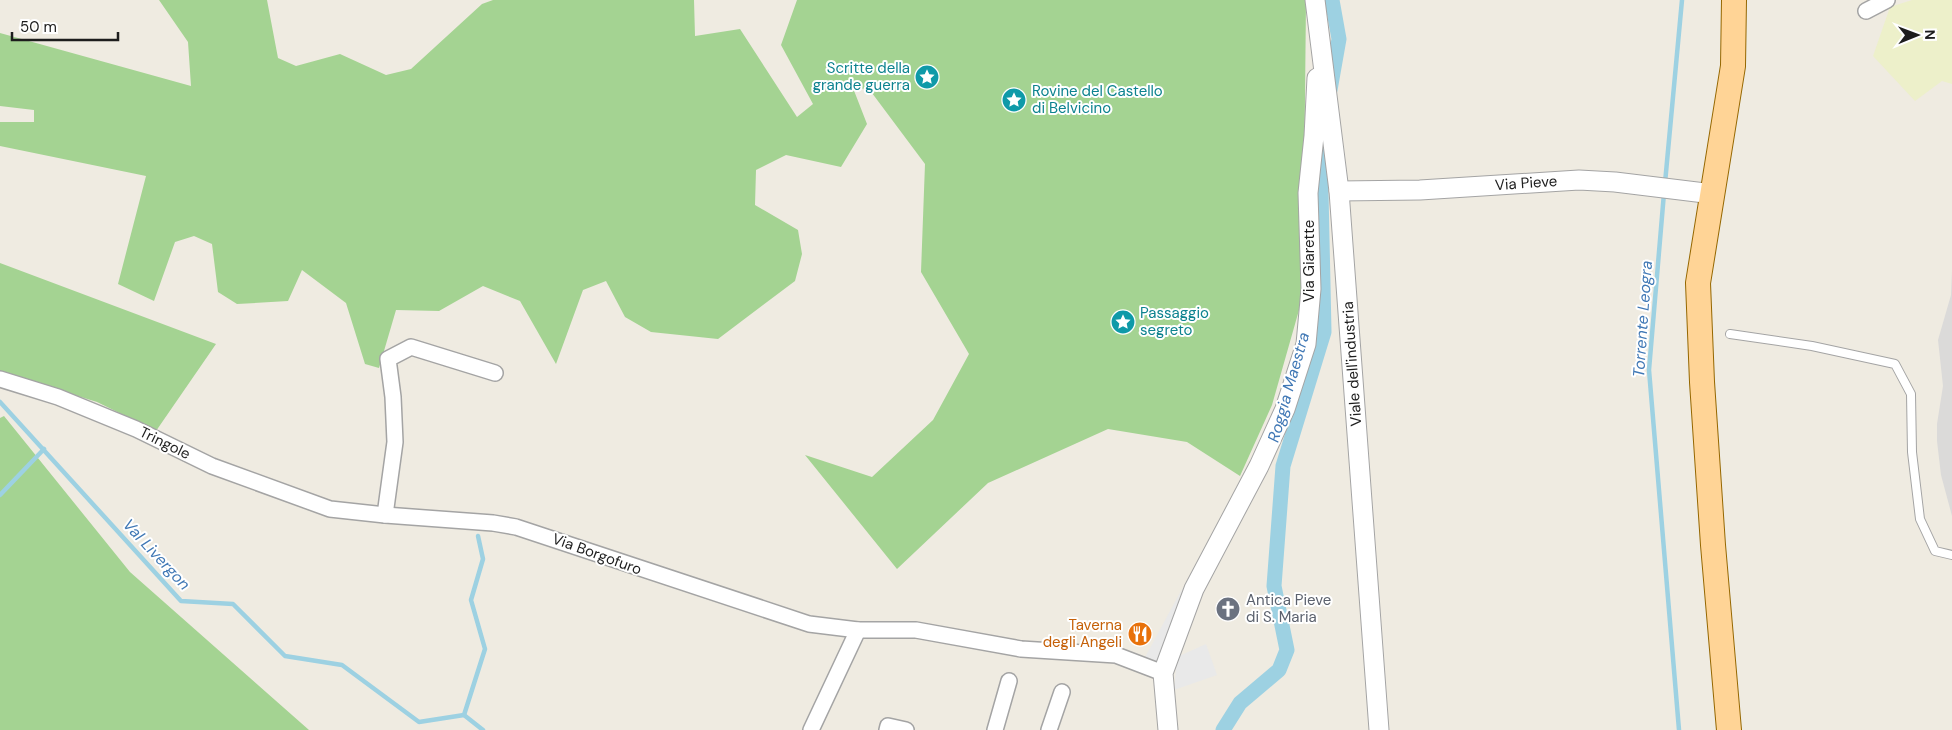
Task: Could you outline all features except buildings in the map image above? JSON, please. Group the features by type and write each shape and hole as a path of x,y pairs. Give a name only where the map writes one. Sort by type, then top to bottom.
{"main road":[{"path":"1729,730 1712,545 1698,283 1733,66 1734,0"}],"street":[{"name":"Viale dell'industria","path":"1315,0 1339,190 1378,730"},
{"path":"1866,11 1887,0"},
{"name":"Via Giarette","path":"1163,673 1194,588 1259,466 1285,409 1306,344 1311,288 1308,193 1314,136 1319,29"},
{"name":"Via Pieve","path":"1339,190 1420,190 1579,180 1615,182 1712,194"},
{"path":"385,515 395,442 388,359 411,347 494,373"},
{"name":"Tringole","path":"0,379 58,397 136,429 212,466 330,509"},
{"name":"Via Borgofuro","path":"330,509 493,523 516,527 808,624 858,630 916,630 1021,649 1116,656 1163,673"},
{"path":"811,730 858,630"},
{"path":"1163,673 1168,730"},
{"path":"995,730 1009,681"},
{"path":"1048,730 1062,692"},
{"path":"888,728 906,730"}],"lane":[{"path":"1730,334 1812,346 1895,364 1911,394 1912,452 1920,519 1935,551 1952,555"}],"shaded area":[{"path":"1952,271 1952,516 1941,475 1937,424 1943,386 1938,340 1951,295"},
{"path":"1183,587 1158,666 1143,661"},
{"path":"1206,644 1217,675 1174,690 1177,657"}],"green space":[{"path":"159,0 267,0 278,58 296,66 340,54 386,75 411,69 482,4 493,0 694,0 695,36 740,29 797,117 813,104 781,45 797,0 1306,0 1303,296 1272,405 1240,476 1187,442 1108,429 988,483 897,569 805,455 872,477 933,420 969,354 921,272 925,164 869,89 853,88 867,124 841,167 786,155 756,170 755,205 798,230 802,254 795,281 718,339 651,332 625,317 606,281 583,290 556,364 520,301 483,286 439,311 396,310 379,368 365,364 346,303 302,270 288,301 237,304 218,292 212,244 194,236 175,242 154,301 118,284 146,176 0,146 0,122 34,122 34,110 0,106 0,33 191,86 188,42"},
{"path":"1912,0 1952,0 1952,84 1942,81 1915,101 1873,56 1890,7"},
{"path":"0,263 216,344 156,431 97,402 0,372"},
{"path":"4,416 130,572 309,730 0,730 0,418"}],"waterway":[{"name":"Roggia Maestra","path":"1330,90 1339,39 1332,0"},
{"name":"Torrente Leogra","path":"1665,183 1682,0"},
{"name":"Roggia Maestra","path":"1223,730 1240,703 1279,670 1287,650 1274,586 1283,466 1324,332 1320,144"},
{"name":"Torrente Leogra","path":"1664,193 1649,370 1679,730"},
{"name":"Val Livergon","path":"0,402 181,601 233,604 285,656 342,665 419,722 464,715 483,730"},
{"path":"0,495 44,449"},
{"path":"464,715 485,649 471,600 483,559 478,536"}],"place":[{"name":"Scritte della grande guerra","path":"927,77"},
{"name":"Rovine del Castello di Belvicino","path":"1014,100"},
{"name":"Passaggio segreto","path":"1123,322"},
{"name":"Antica Pieve di S. Maria","path":"1228,609"},
{"name":"Taverna degli Angeli","path":"1140,634"}]}
